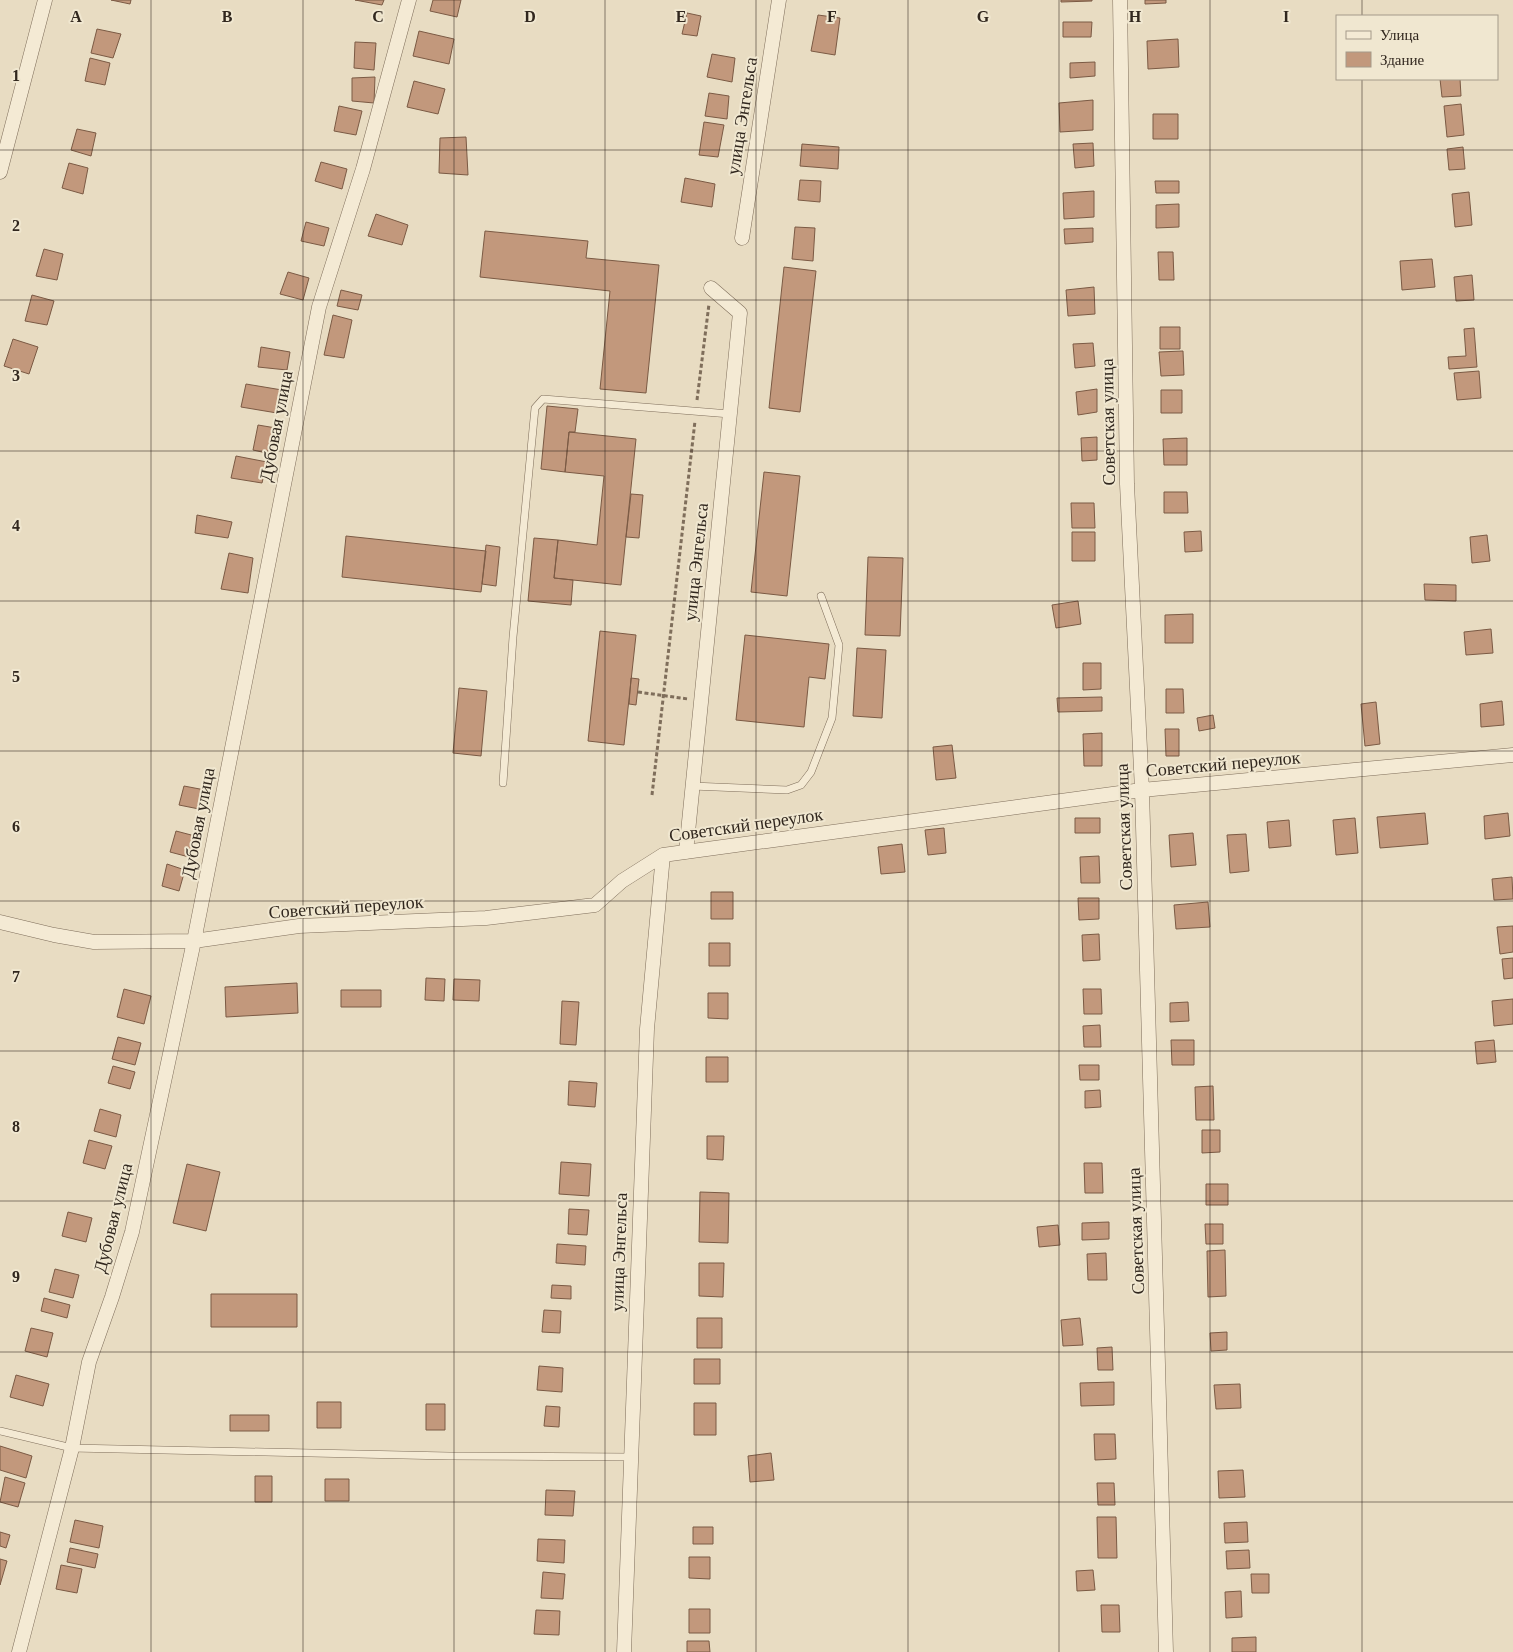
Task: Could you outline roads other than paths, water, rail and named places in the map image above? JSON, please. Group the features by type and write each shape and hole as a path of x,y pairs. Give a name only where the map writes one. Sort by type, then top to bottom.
{"street":[{"path":"0,172 44,0"},
{"name":"Дубовая улица","path":"19,1652 72,1448 89,1362 132,1232 194,941 319,307 363,169 409,0"},
{"name":"улица Энгельса","path":"742,238 779,0"},
{"name":"Советская улица","path":"1120,0 1127,484 1142,790 1166,1652"},
{"name":"улица Энгельса","path":"686,852 740,313 711,288"},
{"name":"Советский переулок","path":"0,922 94,942 194,941 300,926 486,918 595,905 622,881 663,855 1142,790 1513,755"},
{"name":"улица Энгельса","path":"624,1652 647,1029 663,855"}],"lane":[{"path":"503,784 513,637 535,408 543,399 730,414"},
{"path":"692,786 787,790 801,785 811,772 823,746 832,718 839,645 820,596"},
{"path":"0,1431 72,1448 440,1456 630,1457"}]}
